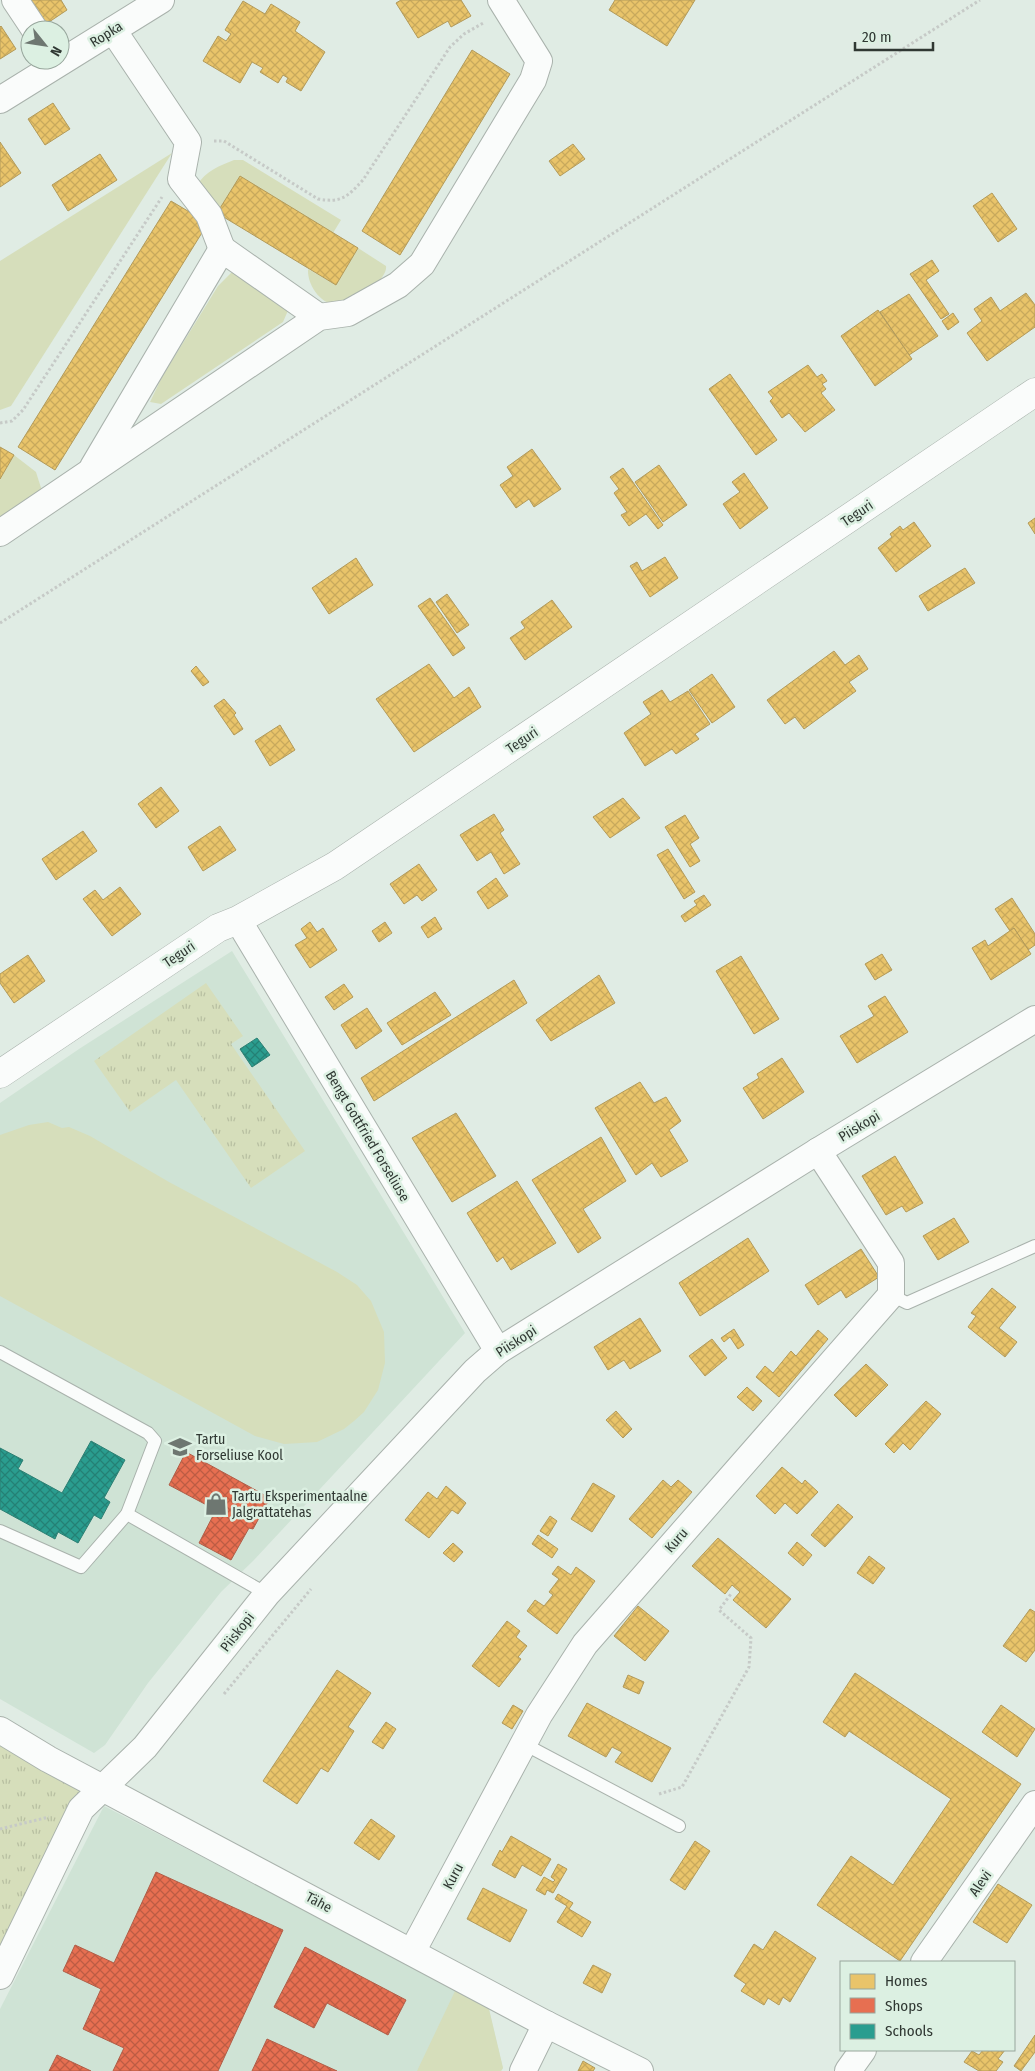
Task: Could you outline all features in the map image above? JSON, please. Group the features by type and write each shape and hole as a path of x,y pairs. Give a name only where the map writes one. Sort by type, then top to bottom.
{"street":[{"path":"15,0 28,20"},
{"name":"Ropka","path":"70,54 161,0"},
{"path":"0,533 319,317 348,313 398,285 422,264 533,80 539,61 504,5"},
{"path":"113,30 188,142 182,179 209,215 222,249 319,317"},
{"name":"Ropka","path":"0,100 44,70"},
{"path":"89,473 222,249"},
{"name":"Teguri","path":"0,1074 218,928 238,920 335,866 1035,392"},
{"name":"Bengt Gottfried Forseliuse","path":"238,920 498,1351"},
{"name":"Piiskopi","path":"81,1809 145,1747 267,1594 475,1371 498,1351 818,1151 1035,1020"},
{"path":"818,1151 891,1263 890,1295"},
{"name":"Kuru","path":"412,1952 524,1744 584,1644 890,1295"},
{"name":"Tähe","path":"0,1730 103,1788 546,2024 640,2071"},
{"name":"Alevi","path":"925,1961 1035,1804"},
{"path":"0,1976 81,1809"},
{"path":"523,2071 546,2024"},
{"path":"848,2071 862,2051"}],"lane":[{"path":"890,1295 907,1303 1035,1246"},
{"path":"0,1352 148,1433 155,1441 127,1514 81,1567 0,1531"},
{"path":"127,1514 267,1594"},
{"path":"524,1744 679,1826"}],"path":[{"path":"0,623 980,0"},
{"path":"188,142 224,141 318,198 334,202 351,193 363,180 450,47 464,34 504,5"},
{"path":"0,423 12,421 23,410 163,194"},
{"path":"218,1701 312,1587"},
{"path":"632,1802 682,1787 748,1667 751,1638 719,1610 731,1594"},
{"path":"0,1829 81,1809"}],"shaded area":[{"name":"Tartu Forseliuse Kool","path":"232,951 465,1333 254,1560 221,1592 148,1683 105,1745 94,1753 0,1699 0,1103 79,1049"},
{"path":"104,1806 488,2005 503,2068 501,2071 0,2071 0,2009"}],"green space":[{"path":"172,153 11,406 0,410 0,261"},
{"path":"234,160 243,160 341,220 333,233 217,213 197,185 209,173"},
{"path":"358,248 386,266 383,276 367,293 354,302 341,306 326,302 311,284 308,269 336,285"},
{"path":"231,273 237,273 290,306 283,322 161,404 150,402 162,377 218,286"},
{"path":"14,455 36,472 42,491 0,519 0,479"},
{"path":"206,983 243,1036 231,1044 305,1151 251,1188 176,1080 130,1112 94,1061"},
{"path":"48,1122 62,1128 69,1127 90,1136 169,1182 337,1272 357,1285 371,1301 384,1332 385,1363 378,1390 364,1412 344,1429 317,1442 284,1444 255,1436 0,1296 0,1135 29,1125"},
{"path":"0,1740 83,1786 0,1961"},
{"path":"456,1989 488,2005 503,2068 501,2071 417,2071"}],"building: Homes":[{"path":"30,0 61,0 67,10 52,20 43,20"},
{"path":"401,0 461,0 471,16 451,27 448,21 418,38 396,3"},
{"path":"615,0 695,0 667,46 609,10"},
{"path":"243,1 265,14 271,4 300,22 295,31 325,52 301,91 286,82 288,78 283,75 278,83 260,72 263,68 252,62 240,83 203,61 218,36 226,41 231,34 225,30"},
{"path":"0,27 16,49 0,59"},
{"path":"472,50 510,74 400,255 362,231"},
{"path":"53,103 70,129 45,145 28,119"},
{"path":"0,142 21,173 0,187"},
{"path":"573,144 585,159 560,176 549,161"},
{"path":"100,154 117,180 68,211 52,185"},
{"path":"240,176 358,248 336,285 217,213"},
{"path":"992,193 1017,229 998,242 973,206"},
{"path":"171,201 208,223 55,470 18,447"},
{"path":"932,260 939,271 926,280 949,314 941,319 910,274"},
{"path":"1026,293 1035,305 1035,327 987,361 967,333 982,321 974,309 991,297 1000,311"},
{"path":"909,294 938,336 909,355 880,312"},
{"path":"878,310 912,359 875,386 841,336"},
{"path":"953,313 959,322 948,330 942,321"},
{"path":"808,365 817,377 822,374 827,381 822,384 826,389 821,393 835,410 805,432 789,413 782,418 770,401 773,398 768,392"},
{"path":"730,374 777,440 756,455 709,389"},
{"path":"0,447 14,455 0,479"},
{"path":"532,449 561,489 534,507 529,499 516,508 500,485 513,476 507,467"},
{"path":"659,465 687,505 663,522 635,482"},
{"path":"623,468 663,525 658,529 646,514 629,526 621,515 627,512 614,493 619,489 610,477"},
{"path":"744,473 768,508 740,529 723,504 740,492 732,482"},
{"path":"1035,518 1035,534 1028,523"},
{"path":"914,522 931,546 896,572 878,548 892,537 890,534 900,526 903,530"},
{"path":"665,557 678,578 650,597 630,566 637,562 642,571"},
{"path":"356,558 373,585 329,614 312,588"},
{"path":"965,568 975,583 928,611 919,596"},
{"path":"447,594 469,625 457,633 436,602"},
{"path":"430,598 465,648 453,656 418,606"},
{"path":"552,600 572,627 525,660 510,638 525,628 521,622"},
{"path":"834,651 845,665 859,655 868,669 849,682 856,691 804,729 795,717 785,724 767,700"},
{"path":"429,664 454,698 469,687 481,707 414,752 376,699"},
{"path":"196,666 209,682 203,686 191,671"},
{"path":"712,674 735,707 712,723 689,690"},
{"path":"662,690 670,702 688,691 710,724 695,734 699,739 676,754 672,749 645,766 624,733 651,714 643,702"},
{"path":"224,699 236,713 234,715 243,729 234,735 214,706"},
{"path":"280,725 295,750 270,766 255,741"},
{"path":"161,787 179,811 156,828 138,804"},
{"path":"623,798 640,818 610,838 593,817"},
{"path":"494,814 504,830 500,833 520,864 504,874 491,852 477,861 460,835"},
{"path":"685,815 699,838 690,844 700,861 690,867 665,827"},
{"path":"220,826 236,850 203,871 188,847"},
{"path":"83,831 97,851 56,880 42,859"},
{"path":"668,849 695,892 684,899 657,855"},
{"path":"419,864 437,890 422,901 417,895 404,904 390,884"},
{"path":"496,878 508,896 488,909 477,892"},
{"path":"120,887 141,914 112,936 83,899 95,890 103,900"},
{"path":"704,895 711,905 685,922 681,916 697,905 694,901"},
{"path":"1012,898 1035,934 1035,945 1028,950 1014,928 1010,931 995,909"},
{"path":"435,917 442,929 428,938 421,927"},
{"path":"310,922 317,932 323,928 337,950 310,968 295,945 307,938 301,929"},
{"path":"385,922 392,933 379,942 372,931"},
{"path":"1014,928 1031,954 991,980 972,948 985,940 988,946"},
{"path":"882,954 892,970 875,980 865,964"},
{"path":"28,955 45,981 14,1003 0,983 0,974"},
{"path":"741,956 779,1019 754,1034 716,971"},
{"path":"599,975 615,1003 551,1041 536,1020"},
{"path":"514,980 527,1003 374,1101 361,1078"},
{"path":"344,984 353,997 334,1010 325,997"},
{"path":"435,992 451,1015 402,1045 387,1023"},
{"path":"885,996 908,1032 857,1063 840,1036 874,1016 868,1006"},
{"path":"367,1008 382,1031 356,1049 341,1025"},
{"path":"782,1058 804,1092 763,1119 743,1088 759,1078 757,1074"},
{"path":"640,1082 654,1103 666,1097 681,1121 669,1130 688,1161 661,1177 652,1163 636,1175 595,1108"},
{"path":"456,1113 496,1176 452,1202 412,1138"},
{"path":"601,1137 626,1181 583,1209 601,1238 578,1253 532,1180"},
{"path":"895,1156 923,1203 906,1212 902,1206 886,1215 862,1176"},
{"path":"517,1181 556,1243 511,1270 503,1257 497,1262 467,1213"},
{"path":"954,1218 969,1242 938,1260 923,1236"},
{"path":"748,1238 769,1271 700,1316 679,1283"},
{"path":"861,1249 879,1277 846,1298 841,1290 818,1305 805,1285"},
{"path":"992,1288 1016,1307 999,1328 1017,1342 1005,1357 968,1327 976,1316 971,1313"},
{"path":"640,1318 661,1351 630,1369 624,1360 608,1370 594,1347"},
{"path":"734,1329 744,1345 738,1349 730,1337 724,1342 721,1338"},
{"path":"818,1330 828,1339 779,1397 756,1377 765,1366 773,1373 791,1351 796,1356"},
{"path":"712,1339 727,1358 705,1376 689,1356"},
{"path":"866,1364 888,1385 856,1417 834,1395"},
{"path":"747,1387 762,1401 753,1411 737,1397"},
{"path":"926,1401 941,1414 910,1450 903,1443 894,1453 885,1444"},
{"path":"616,1411 632,1429 623,1438 606,1420"},
{"path":"782,1467 802,1484 805,1480 818,1492 797,1514 785,1503 775,1514 756,1496"},
{"path":"663,1480 671,1487 678,1480 692,1492 652,1538 629,1519"},
{"path":"593,1483 615,1496 592,1532 571,1519"},
{"path":"446,1486 466,1503 458,1514 452,1510 429,1538 405,1520 428,1492 437,1499"},
{"path":"838,1504 853,1517 825,1547 811,1535"},
{"path":"550,1516 557,1521 548,1536 540,1531"},
{"path":"538,1535 558,1549 552,1558 532,1544"},
{"path":"718,1538 791,1599 766,1628 733,1600 740,1592 732,1585 725,1594 692,1566"},
{"path":"797,1542 812,1555 803,1566 788,1553"},
{"path":"453,1543 463,1552 454,1562 443,1553"},
{"path":"869,1556 885,1568 873,1584 857,1573"},
{"path":"558,1566 571,1575 576,1567 595,1581 557,1634 527,1611 535,1600 544,1606 553,1595 549,1592 559,1579 552,1574"},
{"path":"638,1606 669,1631 645,1661 614,1636"},
{"path":"1030,1609 1035,1612 1035,1650 1026,1662 1003,1646"},
{"path":"507,1621 520,1631 516,1637 527,1646 518,1657 521,1659 499,1687 472,1666"},
{"path":"337,1670 371,1693 348,1727 354,1731 328,1772 321,1768 297,1804 263,1781"},
{"path":"855,1673 1021,1784 900,1961 817,1905 851,1856 893,1885 951,1799 849,1731 845,1737 823,1722"},
{"path":"628,1675 644,1682 639,1694 623,1687"},
{"path":"587,1703 671,1748 652,1782 615,1762 622,1752 612,1747 606,1757 568,1736"},
{"path":"513,1705 523,1711 512,1729 502,1723"},
{"path":"1001,1705 1035,1729 1017,1757 982,1732"},
{"path":"386,1722 396,1729 383,1749 372,1742"},
{"path":"371,1819 395,1836 379,1860 354,1843"},
{"path":"511,1836 551,1859 541,1876 522,1865 515,1878 492,1865 500,1850 502,1852"},
{"path":"695,1841 710,1851 685,1890 670,1880"},
{"path":"558,1864 567,1869 553,1893 547,1890 545,1895 536,1890 544,1877 553,1882 555,1880 551,1877"},
{"path":"998,1884 1032,1905 1007,1943 973,1922"},
{"path":"483,1888 527,1910 510,1942 467,1919"},
{"path":"558,1894 573,1903 569,1909 591,1922 582,1937 557,1922 567,1906 555,1899"},
{"path":"775,1931 816,1958 790,2002 783,1997 779,2005 768,1998 764,2005 741,1991 746,1984 734,1976 754,1944 763,1950"},
{"path":"593,1965 611,1974 602,1993 583,1983"},
{"path":"1035,2035 1035,2052 1021,2071 1014,2066"},
{"path":"972,2051 979,2055 982,2051 1004,2051 998,2059 1003,2062 996,2071 979,2071 964,2062"},
{"path":"583,2061 595,2068 593,2071 578,2071"}],"building: Shops":[{"path":"186,1452 270,1498 253,1529 249,1528 231,1560 199,1543 216,1510 169,1485"},
{"path":"156,1872 283,1930 218,2071 113,2071 124,2048 83,2029 101,1989 63,1971 75,1945 114,1963"},
{"path":"305,1947 406,2000 388,2035 327,2003 314,2028 274,2007"},
{"path":"267,2039 337,2071 252,2071"},
{"path":"57,2055 91,2071 49,2071"}],"building: Schools":[{"path":"257,1038 270,1055 252,1067 240,1049"},
{"path":"91,1441 125,1460 104,1498 110,1502 101,1519 94,1515 78,1543 58,1532 55,1539 0,1509 0,1448 23,1460 18,1469 62,1493"}],"place":[{"name":"Tartu Forseliuse Kool","path":"180,1447"},
{"name":"Tartu Eksperimentaalne Jalgrattatehas","path":"216,1504"}]}
